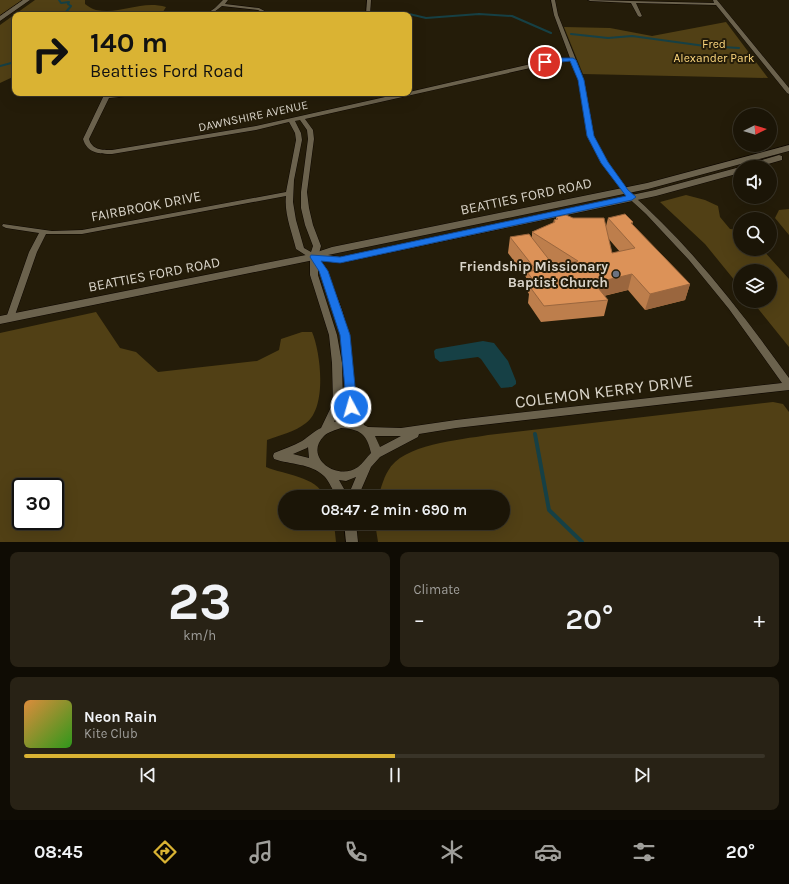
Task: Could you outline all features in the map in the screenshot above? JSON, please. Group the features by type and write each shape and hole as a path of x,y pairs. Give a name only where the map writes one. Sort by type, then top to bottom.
{"main road":[{"name":"BEATTIES FORD ROAD","path":"5,319 314,257 340,260 628,194 648,186 789,148"},
{"path":"774,160 789,156"},
{"name":"BEATTIES FORD ROAD","path":"628,194 656,193 733,172"}],"street":[{"path":"0,19 27,0"},
{"path":"212,12 221,6 226,0"},
{"path":"368,12 369,0"},
{"path":"553,0 556,15 581,80 591,136 605,163 628,194 648,211 693,257 789,385"},
{"path":"590,0 716,2 789,92"},
{"path":"632,1 640,16"},
{"path":"221,6 259,9 264,12"},
{"name":"DAWNSHIRE AVENUE","path":"412,90 557,60 573,60"},
{"name":"DAWNSHIRE AVENUE","path":"106,96 86,139 88,146 92,149 104,152 121,152 302,118 386,96"},
{"path":"302,118 310,130 311,139 304,201 309,225 317,246 314,257 314,274 333,335 337,363 338,403 321,434 312,445 312,454 316,465"},
{"path":"291,120 298,133 299,140 289,202 292,220 300,249 314,257 323,271 345,335 351,407 364,429 372,438 376,454 366,467 356,490"},
{"path":"295,164 307,164"},
{"name":"FAIRBROOK DRIVE","path":"6,226 60,234 82,232 290,193"},
{"path":"289,202 304,201"},
{"path":"5,319 33,252 44,232"},
{"name":"COLEMON KERRY DRIVE","path":"364,429 387,433 422,431 456,424 789,385"},
{"path":"339,490 329,474 316,465 278,456 303,445 331,426 340,424 364,429"},
{"name":"COLEMON KERRY DRIVE","path":"376,454 393,444 422,431"},
{"path":"329,474 348,476 358,473 366,467"},
{"path":"351,530 352,542"}],"green space":[{"path":"0,0 24,0 0,16"},
{"path":"35,0 85,0 85,4 92,8 105,11 114,11 148,5 166,7 163,12 18,12"},
{"path":"12,16 12,77 0,83 0,25"},
{"name":"Fred Alexander Park","path":"726,22 768,78 583,74 564,27 610,28 652,36"},
{"path":"686,195 705,200 718,206 720,217 730,229 733,229 733,256 768,256 776,264 733,264 733,278 705,244 660,202"},
{"path":"789,209 789,235 777,220 777,214 779,210"},
{"path":"777,266 789,279 789,347 758,308 777,308"},
{"path":"96,312 120,348 136,352 158,372 257,361 279,350 281,339 302,332 312,332 320,366 320,393 317,405 313,416 302,426 267,440 266,467 307,480 321,490 278,490 278,530 335,530 336,542 0,542 0,333"},
{"path":"773,402 783,404 789,412 789,542 378,542 376,530 510,530 510,490 380,490 388,471 395,462 406,455 418,449 448,441"}],"water":[{"path":"483,341 494,343 508,361 516,381 516,384 512,387 501,388 481,359 478,357 440,362 435,358 434,351 436,349"}],"building":[{"name":"Friendship Missionary Baptist Church","path":"625,214 633,222 631,223 690,284 650,294 632,274 594,283 608,300 544,306 530,287 537,285 527,272 536,270 510,237 529,234 554,266 578,261 532,232 555,222 554,220 558,219 556,217 566,215 573,218 604,218 612,253 635,248 608,218"}],"waterway":[{"path":"59,0 61,3 69,2 68,4 71,6 66,12"},
{"path":"412,15 426,18 479,14 512,16 551,33"},
{"path":"571,34 608,38 632,36 705,46 739,48"},
{"path":"0,66 12,63"},
{"path":"535,434 549,510 582,542"}],"place":[{"name":"Friendship Missionary Baptist Church","path":"616,274"}],"route":[{"path":"351,407 345,335 338,310 322,268 314,257 340,260 632,197 624,191 624,188 605,163 595,146 587,121 581,80 573,60 563,59 545,62"}]}
